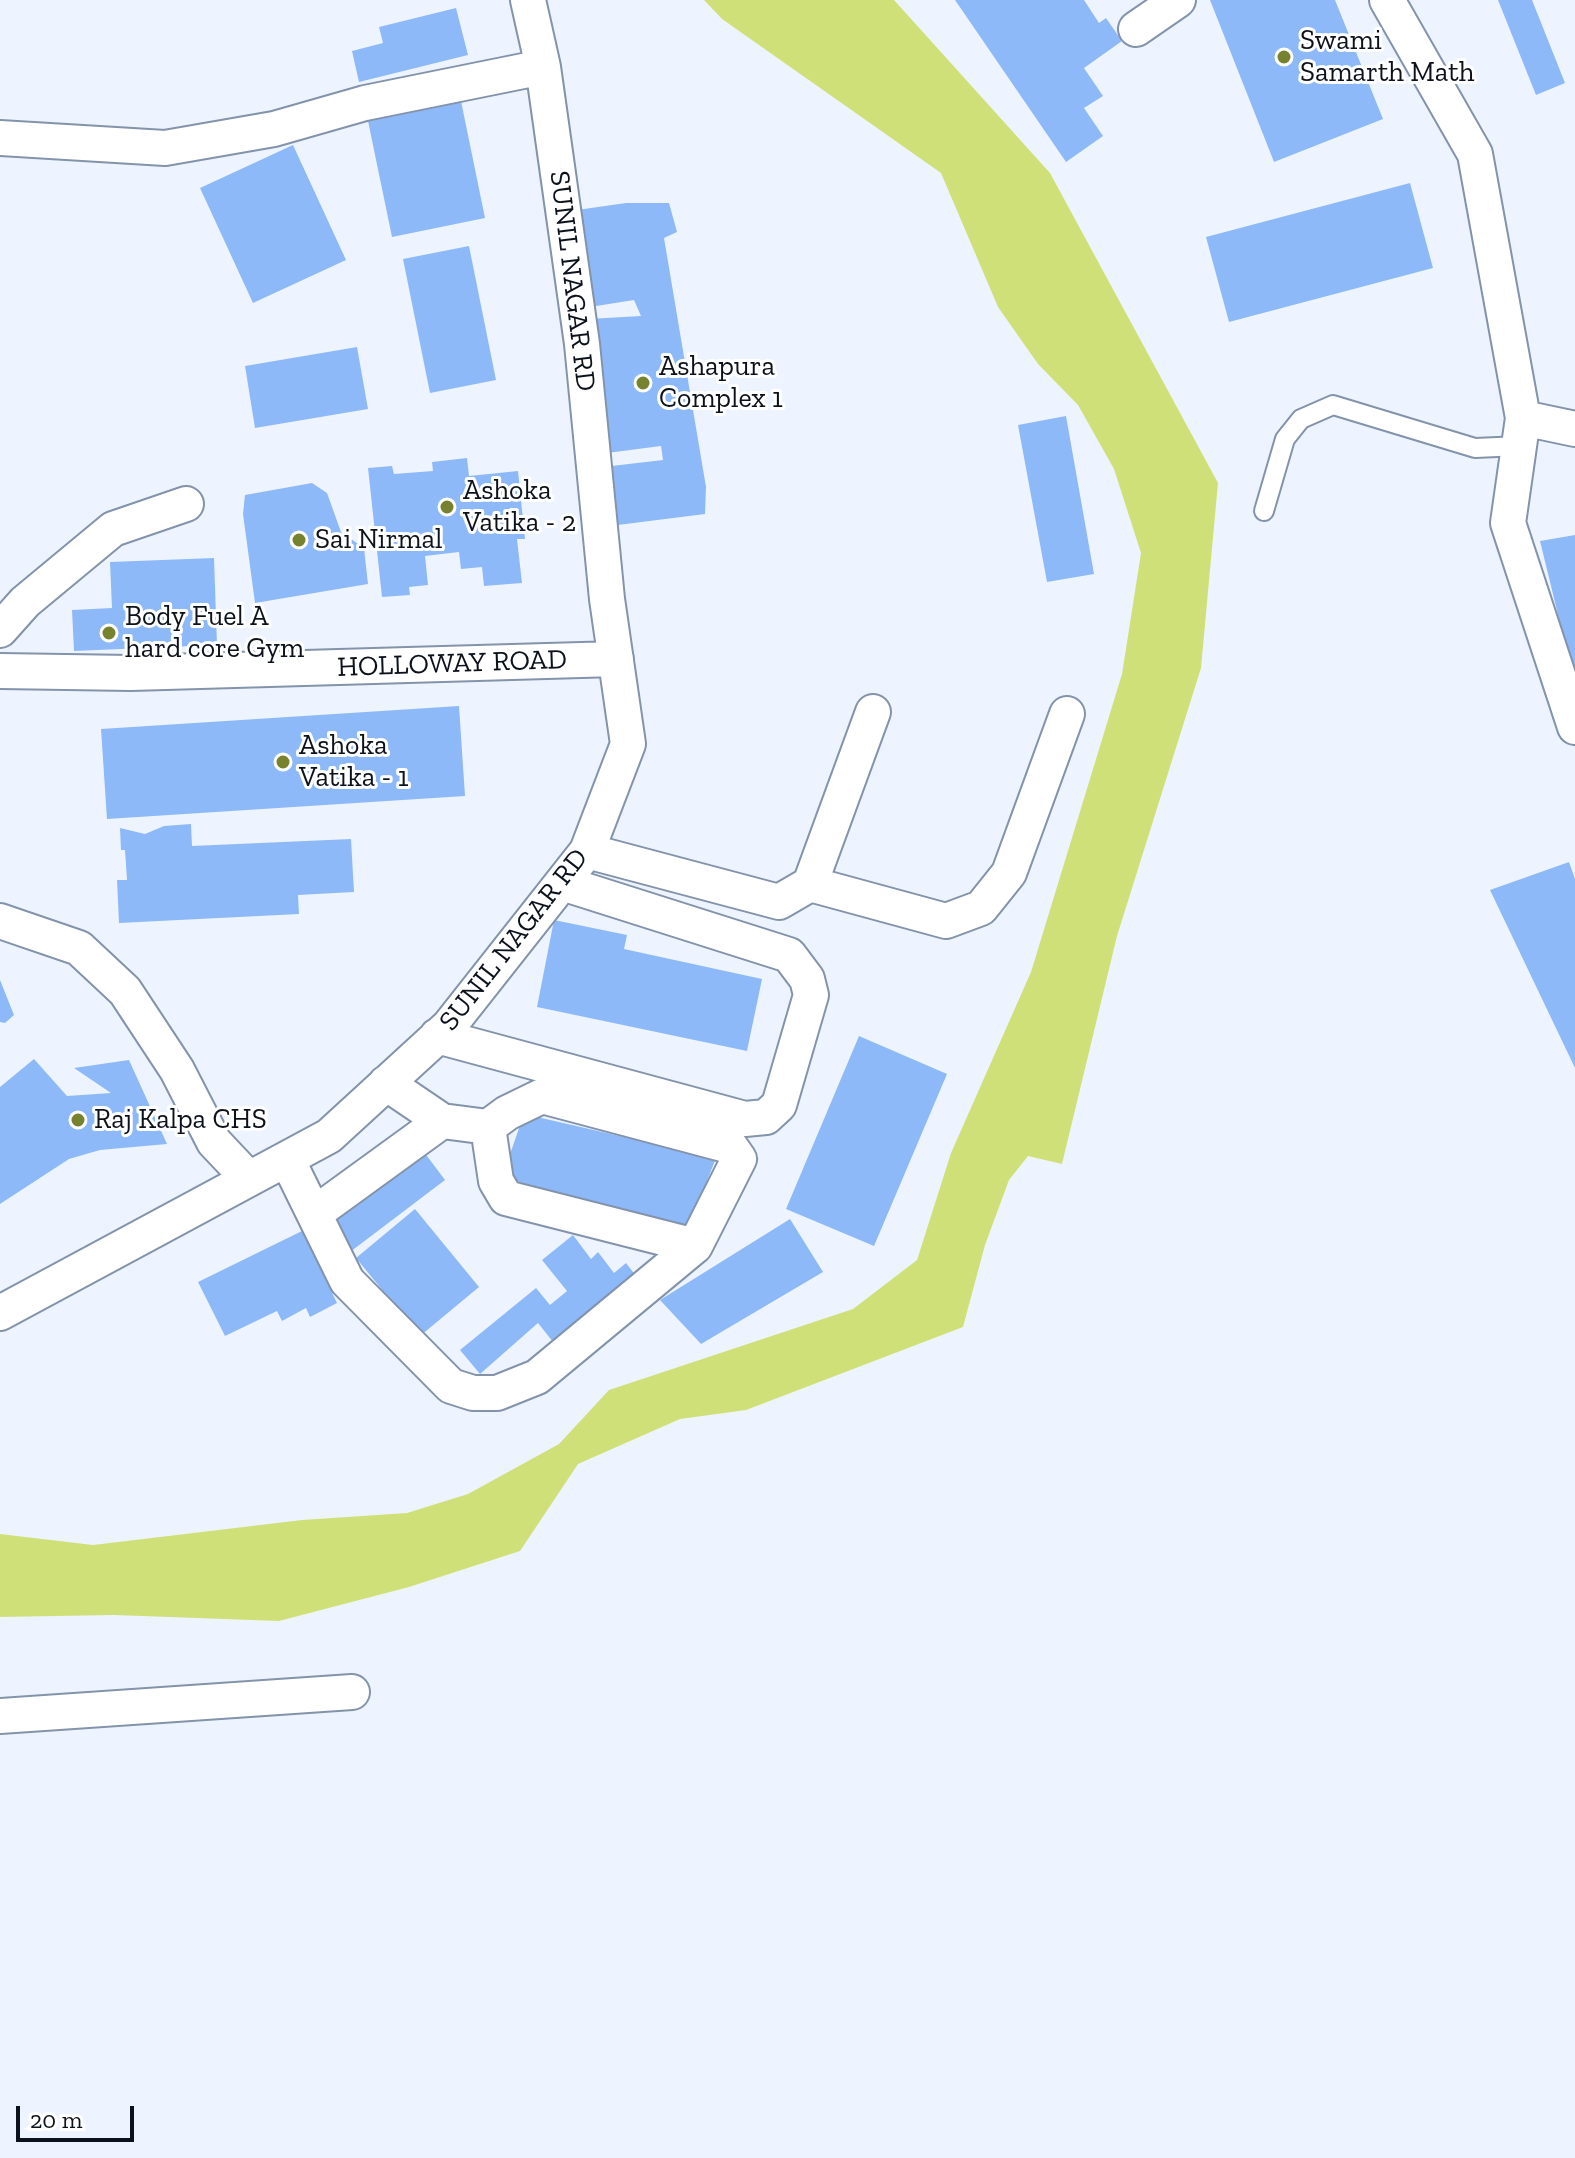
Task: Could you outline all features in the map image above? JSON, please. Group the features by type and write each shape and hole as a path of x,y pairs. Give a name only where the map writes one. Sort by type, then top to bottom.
{"street":[{"name":"SUNIL NAGAR RD","path":"0,1313 329,1136 449,1026 587,851 628,744 607,599 582,344 543,67 528,0"},
{"path":"1136,29 1178,0"},
{"path":"1387,0 1475,154 1522,432 1508,523 1575,727"},
{"path":"0,138 165,148 274,129 365,103 543,67"},
{"path":"1522,432 1575,429"},
{"path":"0,630 25,602 113,529 186,504"},
{"name":"HOLLOWAY ROAD","path":"0,671 131,673 616,659"},
{"path":"587,851 779,902 810,884 873,712"},
{"path":"810,884 946,921 981,908 1009,873 1067,714"},
{"path":"437,1036 745,1119 766,1117 779,1105 811,995 807,979 789,955 562,883"},
{"path":"0,921 79,948 125,991 177,1070 214,1142 249,1179"},
{"path":"287,1159 347,1281 451,1386 473,1393 497,1393 537,1377 695,1246 739,1159 730,1146 542,1096 507,1113 488,1127 442,1121 386,1083"},
{"path":"314,1214 442,1121"},
{"path":"488,1127 496,1181 506,1198 695,1246"},
{"path":"0,1716 352,1692"}],"lane":[{"path":"1264,511 1285,439 1301,419 1333,405 1475,448 1522,432"}],"shaded area":[{"path":"704,0 894,0 1050,173 1218,483 1201,668 1117,936 1062,1164 1028,1156 1009,1180 985,1245 963,1327 746,1410 680,1419 578,1464 520,1551 409,1587 279,1621 114,1615 0,1617 0,1534 93,1545 302,1520 407,1513 468,1494 559,1444 609,1390 853,1309 917,1260 951,1153 1031,972 1122,674 1141,553 1114,469 1078,405 1038,364 998,307 941,173 722,19"}],"building":[{"path":"955,0 1084,0 1099,23 1106,18 1122,41 1084,68 1103,96 1084,108 1103,136 1066,162"},
{"path":"1210,0 1335,0 1383,119 1274,162"},
{"path":"1498,0 1532,0 1565,83 1536,95"},
{"path":"456,8 468,55 359,82 352,51 383,43 379,27"},
{"path":"461,101 485,218 392,237 368,121"},
{"path":"293,145 346,260 253,303 200,188"},
{"path":"1410,183 1433,268 1229,322 1206,237"},
{"name":"Ashapura Complex 1","path":"626,203 669,203 677,232 664,238 706,487 705,514 610,526 603,467 663,460 661,446 607,453 588,319 641,316 634,300 590,307 577,210"},
{"path":"469,246 496,380 430,393 403,259"},
{"path":"357,347 368,409 255,428 245,366"},
{"path":"1066,416 1094,574 1047,582 1018,425"},
{"name":"Ashoka Vatika - 2","path":"467,458 469,476 518,471 525,539 517,539 522,583 484,586 482,567 461,569 459,552 425,556 428,585 409,587 410,595 382,597 368,468 392,466 394,474 433,471 432,462"},
{"name":"Sai Nirmal","path":"312,483 327,493 341,532 364,548 368,584 255,603 243,514 245,495"},
{"path":"1575,535 1575,680 1574,680 1540,541"},
{"path":"214,558 217,645 74,651 72,610 112,608 110,562"},
{"name":"Ashoka Vatika - 1","path":"459,706 465,796 107,819 101,729"},
{"path":"191,824 192,846 351,839 354,892 298,895 299,914 119,923 117,880 127,880 120,828 145,834 164,826"},
{"path":"1569,862 1575,879 1575,1068 1490,890"},
{"path":"554,920 627,935 624,949 762,979 747,1051 537,1007"},
{"path":"0,980 14,1015 5,1023 0,1022"},
{"path":"859,1036 947,1074 874,1246 786,1209"},
{"name":"Raj Kalpa CHS","path":"34,1059 67,1096 111,1093 74,1068 129,1060 167,1144 100,1150 69,1159 0,1204 0,1087"},
{"path":"524,1114 716,1158 688,1229 502,1177"},
{"path":"424,1152 445,1180 350,1252 330,1224"},
{"path":"415,1209 479,1287 420,1336 356,1258"},
{"path":"790,1219 823,1272 701,1344 660,1300"},
{"path":"302,1231 337,1303 310,1317 306,1308 282,1321 277,1311 225,1336 198,1282"},
{"path":"573,1235 591,1259 598,1252 614,1273 626,1263 643,1285 561,1352 538,1323 480,1374 460,1350 536,1288 550,1305 567,1291 542,1260"}],"place":[{"name":"Swami Samarth Math","path":"1284,57"},
{"name":"Ashapura Complex 1","path":"643,383"},
{"name":"Ashoka Vatika - 2","path":"447,507"},
{"name":"Sai Nirmal","path":"299,540"},
{"name":"Body Fuel A hard core Gym","path":"109,633"},
{"name":"Ashoka Vatika - 1","path":"283,762"},
{"name":"Raj Kalpa CHS","path":"78,1120"}]}
